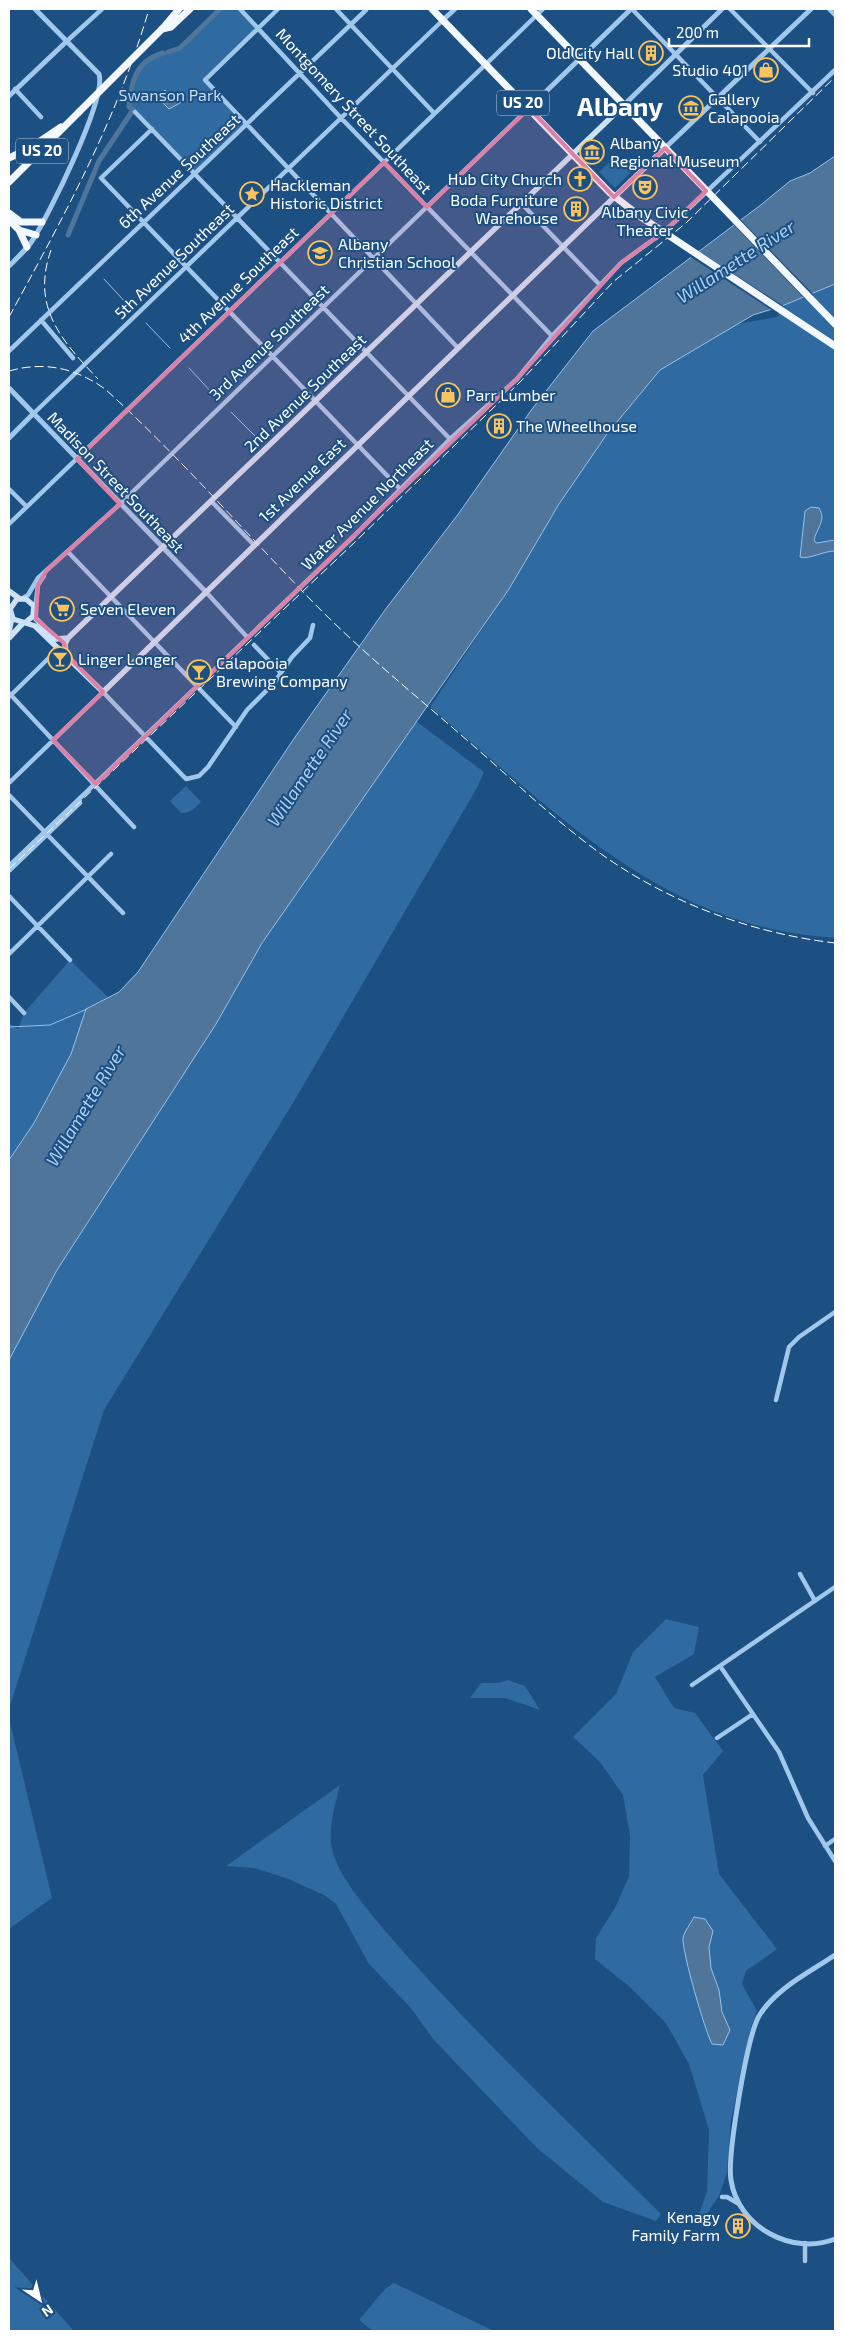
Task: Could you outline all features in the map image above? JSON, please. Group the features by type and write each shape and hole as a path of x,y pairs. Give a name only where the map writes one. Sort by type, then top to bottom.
{"highway":[{"name":"US 20","path":"9,182 162,29 174,9"},
{"path":"162,29 179,9"},
{"name":"US 20","path":"162,29 171,26 190,9"},
{"name":"US 20","path":"432,9 615,197 640,217 835,346"},
{"path":"531,9 835,324"},
{"name":"US 20","path":"9,157 18,154 76,115"},
{"path":"9,213 21,222 42,222"},
{"path":"9,220 19,230 27,247"},
{"path":"19,230 36,235"}],"main road":[{"name":"2nd Avenue Southeast","path":"68,638 624,105"},
{"name":"1st Avenue East","path":"103,692 665,148"},
{"path":"9,591 29,600 37,620 56,639 68,638 65,647 67,655"},
{"path":"9,597 12,617 9,632"},
{"path":"11,606 21,598"},
{"path":"9,638 24,623 32,619 34,611"},
{"path":"12,617 35,626 103,692"}],"street":[{"path":"9,266 36,235 90,124 100,84 99,74 36,9"},
{"path":"9,96 102,9"},
{"name":"Montgomery Street Southeast","path":"240,9 341,118 552,336"},
{"path":"278,9 205,80 458,348"},
{"path":"336,9 394,68 434,113"},
{"path":"443,20 455,9"},
{"name":"4th Avenue Southeast","path":"9,524 543,9"},
{"path":"529,108 632,9 760,142"},
{"path":"624,105 722,9"},
{"path":"730,9 813,93"},
{"path":"665,148 811,9"},
{"path":"829,9 835,15"},
{"name":"6th Avenue Southeast","path":"9,351 143,222 248,125 366,10"},
{"name":"5th Avenue Southeast","path":"9,438 443,20"},
{"name":"Water Avenue Northeast","path":"9,871 131,754 146,736 196,687 401,490 450,439 517,379 552,336 621,262 656,238 813,93 835,70"},
{"path":"15,89 41,116"},
{"name":"3rd Avenue Southeast","path":"21,598 28,595 38,578 120,504 529,108"},
{"path":"135,112 450,439"},
{"path":"152,129 101,178 359,444 401,490"},
{"path":"522,204 599,284"},
{"path":"649,232 656,238"},
{"path":"41,320 73,358"},
{"name":"Madison Street Southeast","path":"9,388 206,592"},
{"path":"9,489 27,507"},
{"path":"212,502 254,545"},
{"path":"68,552 236,727"},
{"name":"3rd Avenue Southeast","path":"34,611 38,585 47,570"},
{"path":"206,592 248,637"},
{"path":"103,692 186,779 199,776 208,767 246,710 281,673 292,657 310,638 313,625"},
{"path":"254,645 281,673"},
{"path":"59,648 9,695 97,785 134,826"},
{"name":"1st Avenue East","path":"9,783 103,692"},
{"path":"9,796 123,913"},
{"name":"Water Avenue Northeast","path":"9,866 46,834"},
{"path":"9,954 110,854"},
{"path":"9,896 70,960"},
{"path":"9,997 24,1013"},
{"path":"776,1400 792,1343 835,1312"},
{"path":"800,1574 815,1601"},
{"path":"692,1685 835,1587"},
{"path":"720,1666 779,1752 808,1818 835,1861"},
{"path":"717,1738 752,1714"},
{"path":"826,1846 835,1839"},
{"path":"835,1955 772,2000 758,2018 752,2035 739,2100 730,2177 739,2204 751,2221 766,2232 785,2240 805,2243 821,2243 835,2239"},
{"path":"722,2197 727,2197 739,2204"},
{"path":"805,2243 805,2261"}],"highlighted area":[{"path":"529,108 614,197 665,148 706,191 665,231 621,263 517,379 96,784 53,740 103,692 67,655 64,643 36,619 38,585 47,570 120,504 77,459 384,162 427,207"}],"green space":[{"name":"Swanson Park","path":"220,9 240,9 258,28 205,80 248,125 195,174 129,107 131,89 145,60 180,48"},
{"path":"616,156 631,172 615,188 599,172"},
{"path":"835,284 835,938 789,932 731,918 682,897 637,872 551,810 430,707 509,589 559,504 607,434 660,370 737,324 777,317 782,306"},
{"path":"416,721 484,772 477,788 293,1103 104,1410 9,1709 9,1360 57,1270 216,1024 262,943"},
{"path":"186,786 201,802 194,809 181,813 170,801"},
{"path":"70,960 108,997 86,1009 71,1054 34,1123 9,1160 9,1023 18,1029 24,1013"},
{"path":"666,1619 699,1627 694,1654 655,1677 674,1708 695,1713 723,1751 703,1775 719,1874 777,1949 746,1971 742,1984 757,2011 752,2024 731,2120 727,2173 719,2196 704,2218 697,2220 707,2191 709,2130 689,2064 666,2023 631,1988 595,1959 596,1938 615,1908 629,1876 630,1836 623,1795 600,1762 573,1737 616,1694 633,1652"},
{"path":"508,1680 525,1686 540,1710 505,1698 470,1698 481,1683 498,1683"},
{"path":"9,1718 52,1898 9,1929"},
{"path":"340,1785 331,1825 332,1849 341,1872 358,1897 393,1940 458,2011 661,2214 656,2221 603,2202 537,2148 434,2040 410,2007 369,1964 336,1904 324,1895 286,1878 254,1868 226,1866"},
{"path":"9,2258 74,2331 9,2331"},
{"path":"394,2283 494,2331 373,2331 359,2320 385,2289"}],"water":[{"path":"165,90 169,94 171,92 180,97 180,103 169,109 161,101 164,98 162,93"},
{"name":"Willamette River","path":"835,156 835,284 782,306 753,315 660,370 607,434 559,504 509,589 262,943 216,1024 57,1270 9,1360 9,1160 34,1123 71,1054 86,1009 119,992 138,972 293,740 385,610 459,513 532,409 593,331 790,181 810,173"},
{"path":"811,507 819,508 822,517 814,541 817,543 835,540 835,551 804,558 800,557 805,511"},
{"path":"694,1917 705,1919 713,1931 709,1947 711,1968 719,1990 722,2012 730,2030 723,2045 712,2044 704,2024 686,1959 683,1938"}],"pier":[{"path":"739,218 814,295 805,299 732,223"},
{"path":"697,250 785,307 773,311 689,256"}],"waterway":[{"path":"168,52 180,48 220,9"},
{"path":"68,235 99,161 133,110 129,107 131,89 137,73 147,61 163,53"},
{"path":"104,279 129,306"},
{"path":"146,323 170,348"},
{"path":"189,368 215,396"},
{"path":"231,412 255,436"},
{"path":"9,1027 50,1025 87,1009"}],"railway":[{"path":"9,317 88,167 121,90 149,9"},
{"path":"9,869 355,542 521,381 613,282 686,223 835,77"},
{"path":"51,250 46,270 45,289 47,306 62,336 98,379"},
{"path":"9,371 35,367 59,368 83,376 105,389 183,465 308,597 348,636 551,814 597,851 652,885 710,912 772,932 835,943"}],"place":[{"name":"Old City Hall","path":"651,53"},
{"name":"Studio 401","path":"766,70"},
{"name":"Gallery Calapooia","path":"691,108"},
{"name":"Albany Regional Museum","path":"592,152"},
{"name":"Hub City Church","path":"580,179"},
{"name":"Albany Civic Theater","path":"645,187"},
{"name":"Hackleman Historic District","path":"252,194"},
{"name":"Boda Furniture Warehouse","path":"576,209"},
{"name":"Albany Christian School","path":"320,253"},
{"name":"Parr Lumber","path":"448,395"},
{"name":"The Wheelhouse","path":"499,426"},
{"name":"Seven Eleven","path":"62,609"},
{"name":"Linger Longer","path":"60,659"},
{"name":"Calapooia Brewing Company","path":"199,672"},
{"name":"Kenagy Family Farm","path":"738,2226"}],"district":[{"name":"Albany","path":"620,107"}]}
